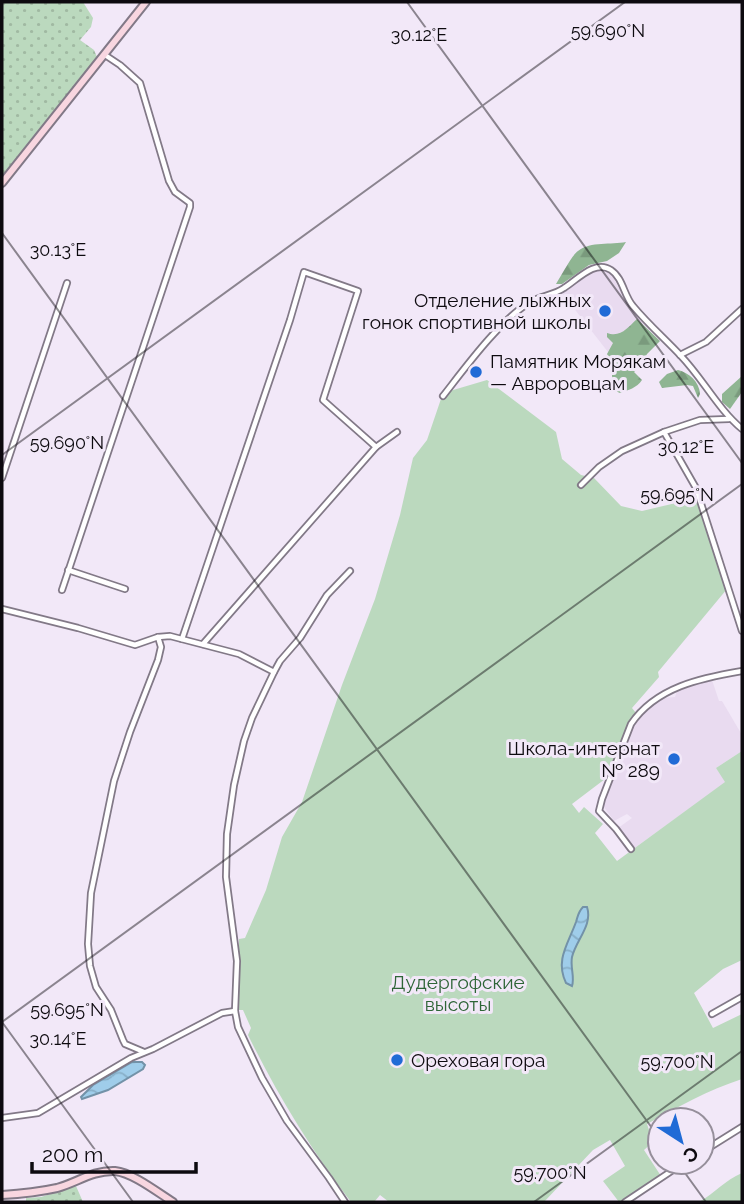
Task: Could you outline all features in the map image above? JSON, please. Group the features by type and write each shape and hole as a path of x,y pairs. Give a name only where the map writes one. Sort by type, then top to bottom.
{"street":[{"path":"2,183 146,2"},
{"path":"62,590 190,208 190,203 175,191 169,181 140,83 126,69 105,55"},
{"path":"443,396 482,348 519,311 531,302 563,289 584,273 603,267 612,270 621,281 630,303 680,355 730,419 742,429"},
{"path":"182,639 304,272 358,291 323,400 376,447"},
{"path":"2,478 67,283"},
{"path":"680,355 706,342 742,309"},
{"path":"580,485 598,467 622,451 664,432 701,420 730,419"},
{"path":"203,644 376,447 397,432"},
{"path":"664,432 696,488 742,631"},
{"path":"68,570 125,589"},
{"path":"345,1202 287,1121 262,1078 238,1027 235,1011 237,961 226,877 227,834 234,785 252,718 284,656 300,638 327,595 349,571"},
{"path":"2,609 135,645 170,636 239,654 274,672"},
{"path":"144,1052 125,1044 111,1010 96,987 88,944 91,893 114,781 158,660 161,647 158,637"},
{"path":"632,849 599,811 601,799 632,724 647,705 665,692 693,682 742,671"},
{"path":"712,1014 742,997"},
{"path":"2,1118 38,1113 131,1058 222,1013 235,1011"},
{"path":"716,1143 742,1127"},
{"path":"2,1195 58,1188 91,1174 116,1171 142,1181 173,1202"},
{"path":"625,1202 664,1176"}],"shaded area":[{"name":"Отделение лыжных гонок спортивной школы","path":"602,269 612,275 625,300 651,328 615,361 562,293 589,273"},
{"name":"Школа-интернат № 289","path":"712,680 719,701 722,701 742,735 742,751 716,768 726,782 629,852 614,831 632,818 627,814 614,821 603,801 633,725 641,714 661,698 675,697 677,691"}],"green space":[{"path":"2,2 83,2 93,18 91,27 80,40 94,50 97,57 2,178"},
{"path":"626,242 619,253 607,261 589,265 562,284 556,284 573,257 583,248"},
{"path":"637,319 660,341 634,372 642,380 640,383 620,393 613,390 611,361 607,354 613,343 607,333 620,333"},
{"path":"678,370 696,381 700,394 698,398 693,386 662,388 659,382 667,374"},
{"path":"742,376 742,392 730,409 722,402 722,394"},
{"name":"Дудергофские высоты","path":"487,380 556,432 562,459 581,475 594,478 621,506 642,511 697,498 727,589 658,672 659,677 632,708 636,713 608,783 605,779 572,804 579,813 584,807 603,824 595,833 617,861 725,782 716,768 742,751 742,960 723,969 694,993 713,1028 742,1014 742,1079 680,1106 646,1106 646,1176 661,1176 619,1202 603,1181 625,1166 610,1140 593,1150 544,1202 389,1202 380,1195 375,1201 351,1202 295,1121 248,1035 251,1028 243,1010 239,1010 239,939 245,938 266,890 282,837 302,802 375,599 400,515 413,458 427,440 443,393"},
{"path":"742,1173 742,1202 699,1202 730,1179"},
{"path":"76,1186 83,1202 26,1202 26,1198 41,1197"}],"water":[{"path":"583,907 587,907 588,920 572,957 572,986 566,983 563,975 562,959"},
{"path":"132,1062 142,1062 145,1065 143,1069 108,1090 82,1099 93,1085"}],"place":[{"name":"Отделение лыжных гонок спортивной школы","path":"605,311"},
{"name":"Памятник Морякам — Авроровцам","path":"476,372"},
{"name":"Школа-интернат № 289","path":"674,759"},
{"name":"Ореховая гора","path":"397,1060"}]}
